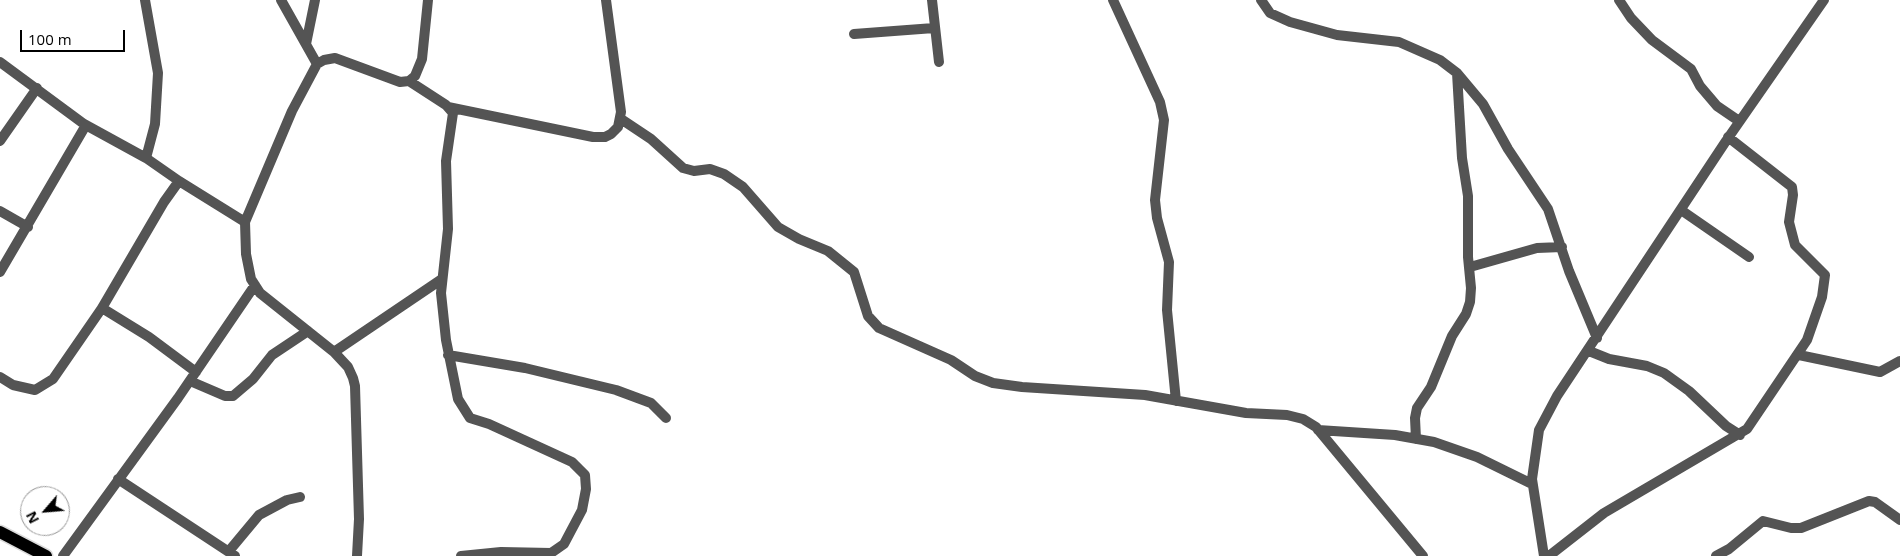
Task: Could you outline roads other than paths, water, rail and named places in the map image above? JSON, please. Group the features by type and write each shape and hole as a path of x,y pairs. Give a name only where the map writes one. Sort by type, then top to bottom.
{"main road":[{"path":"0,532 46,556"}],"street":[{"path":"146,0 158,73 155,124 146,158"},
{"path":"281,0 317,64"},
{"path":"306,44 315,0"},
{"path":"357,556 359,519 356,386 348,367 334,352 260,293 254,285 250,278 246,254 245,222 302,90 317,64 324,60 335,58 400,82 409,81 415,76 422,59 428,0"},
{"path":"409,81 448,107 593,137 605,137 618,127 621,119 606,0"},
{"path":"932,0 939,62"},
{"path":"1113,0 1160,102 1164,120 1155,200 1157,218 1169,262 1167,310 1176,401"},
{"path":"1261,0 1270,13 1290,22 1337,35 1399,42 1440,60 1457,73 1483,104 1508,149 1548,209 1569,271 1597,338"},
{"path":"1619,0 1631,18 1652,40 1691,70 1700,86 1717,106 1739,121"},
{"path":"1544,556 1532,484 1539,430 1557,396 1589,351 1739,121 1824,0"},
{"path":"854,34 934,28"},
{"path":"0,62 86,126 146,158 245,222"},
{"path":"1416,439 1414,418 1417,408 1431,387 1452,336 1466,314 1470,302 1468,196 1462,158 1457,73"},
{"path":"0,141 37,88"},
{"path":"448,107 453,116 446,161 448,229 441,293 448,354 458,399 470,418 488,424 572,462 585,475 586,489 582,510 575,527 564,544 551,553 501,552 461,556"},
{"path":"621,119 651,139 683,168 694,171 710,169 724,174 743,187 778,227 799,239 828,251 854,272 868,316 879,328 942,356 975,376 994,383 1056,390 1109,392 1246,413 1288,415 1303,419 1318,430 1422,556"},
{"path":"0,272 86,126"},
{"path":"1555,554 1604,513 1740,435 1747,429 1799,355 1807,340 1822,297 1825,275 1795,246 1789,222 1793,195 1792,188 1728,138"},
{"path":"0,377 28,390 44,387 53,379 73,353 102,308 164,202 179,181"},
{"path":"1681,210 1748,257"},
{"path":"0,211 28,227"},
{"path":"1470,267 1537,248 1562,247"},
{"path":"334,352 442,279"},
{"path":"63,556 193,376 254,285"},
{"path":"102,308 149,337 193,376 225,396 233,396 253,379 272,355 308,331"},
{"path":"1589,351 1609,359 1647,366 1664,374 1689,391 1726,426 1740,435"},
{"path":"448,354 525,368 616,390 651,403 666,418"},
{"path":"1799,355 1880,372 1900,361"},
{"path":"1318,430 1356,431 1416,439 1469,453 1532,484"},
{"path":"118,479 232,553 259,516 287,500 300,496"},
{"path":"1716,556 1729,549 1763,521 1791,528 1801,528 1869,501 1875,502 1900,520"}]}
